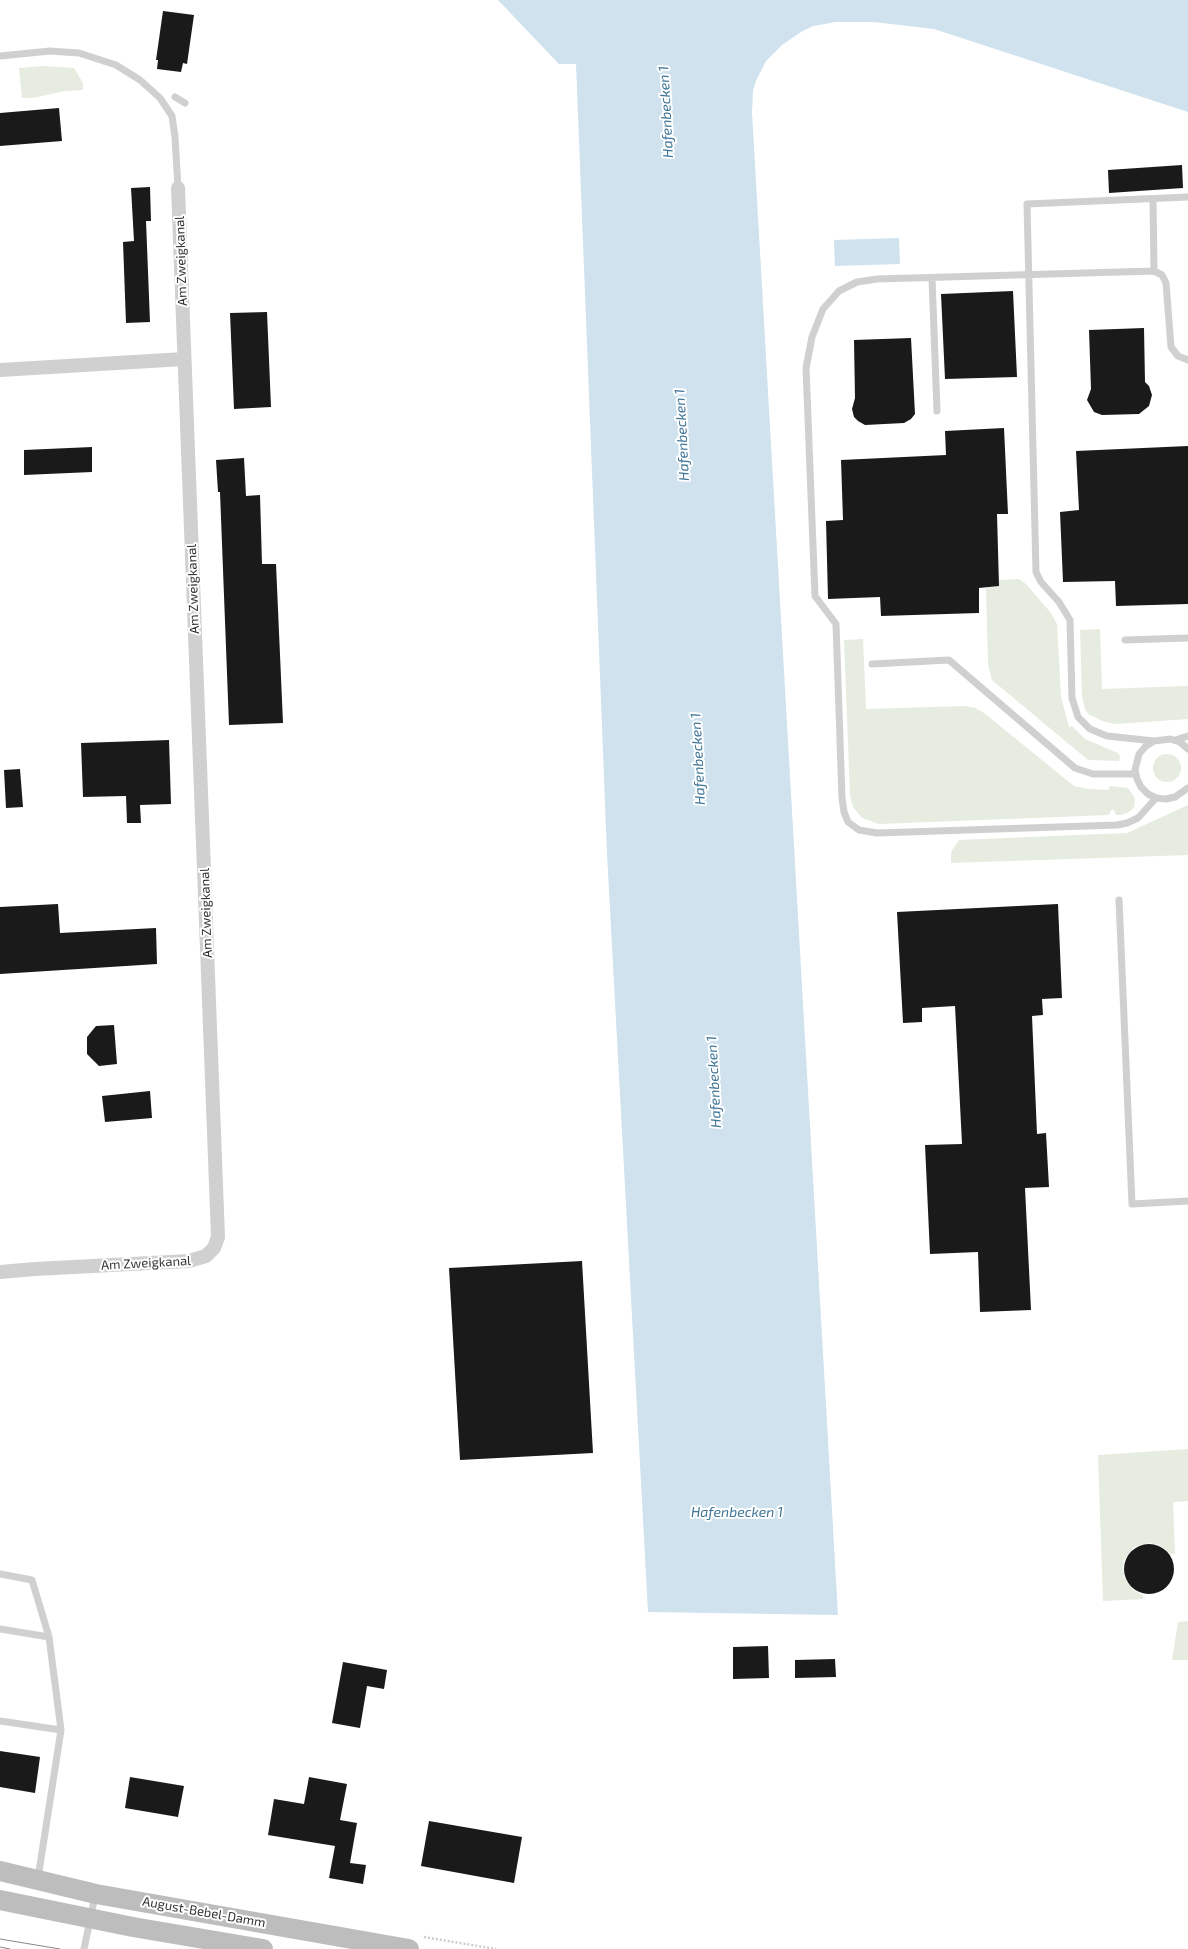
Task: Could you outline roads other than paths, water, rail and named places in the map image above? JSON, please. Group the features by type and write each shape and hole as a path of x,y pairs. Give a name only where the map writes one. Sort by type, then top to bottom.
{"main road":[{"name":"August-Bebel-Damm","path":"0,1871 96,1894 409,1949"},
{"name":"August-Bebel-Damm","path":"0,1900 91,1919 263,1949"}],"street":[{"name":"Am Zweigkanal","path":"0,1272 190,1261 201,1259 209,1254 216,1244 218,1237 178,188"},
{"path":"0,370 184,359"}],"lane":[{"path":"0,56 50,51 79,53 116,65 140,80 160,98 172,116 175,137 178,188"},
{"path":"175,97 185,103"},
{"path":"1188,197 1027,204 1036,572 1042,582 1059,602 1070,620 1072,698 1078,718 1090,729 1107,736 1154,741 1165,739 1175,740 1188,736"},
{"path":"1153,199 1154,270"},
{"path":"1156,798 1138,818 1127,823 1117,825 874,833 856,828 845,815 842,798 836,624 815,596 806,374 808,353 816,323 823,309 832,297 844,288 857,282 870,280 1029,273 1154,270 1162,275 1166,282 1172,347 1178,356 1188,360"},
{"path":"932,278 937,411"},
{"path":"1125,640 1188,638"},
{"path":"872,664 949,660 1075,768 1093,774 1136,774"},
{"path":"1175,740 1188,749"},
{"path":"1154,741 1146,746 1139,754 1136,763 1136,774 1144,790 1156,798 1166,799 1175,797 1188,788"},
{"path":"1119,900 1132,1204 1188,1201"},
{"path":"0,1574 32,1580 49,1637 61,1730 37,1881"},
{"path":"0,1629 49,1637"},
{"path":"0,1721 61,1730"},
{"path":"84,1949 96,1894"}],"water":[{"name":"Hafenbecken 1","path":"498,0 1188,0 1188,112 934,29 874,22 836,22 813,26 801,32 782,45 766,61 756,81 753,91 752,112 838,1615 648,1612 607,854 576,64 559,64"},
{"path":"899,238 900,264 835,266 834,240"}],"tram line":[{"path":"0,1939 60,1949"},
{"path":"0,1947 10,1949"}]}
